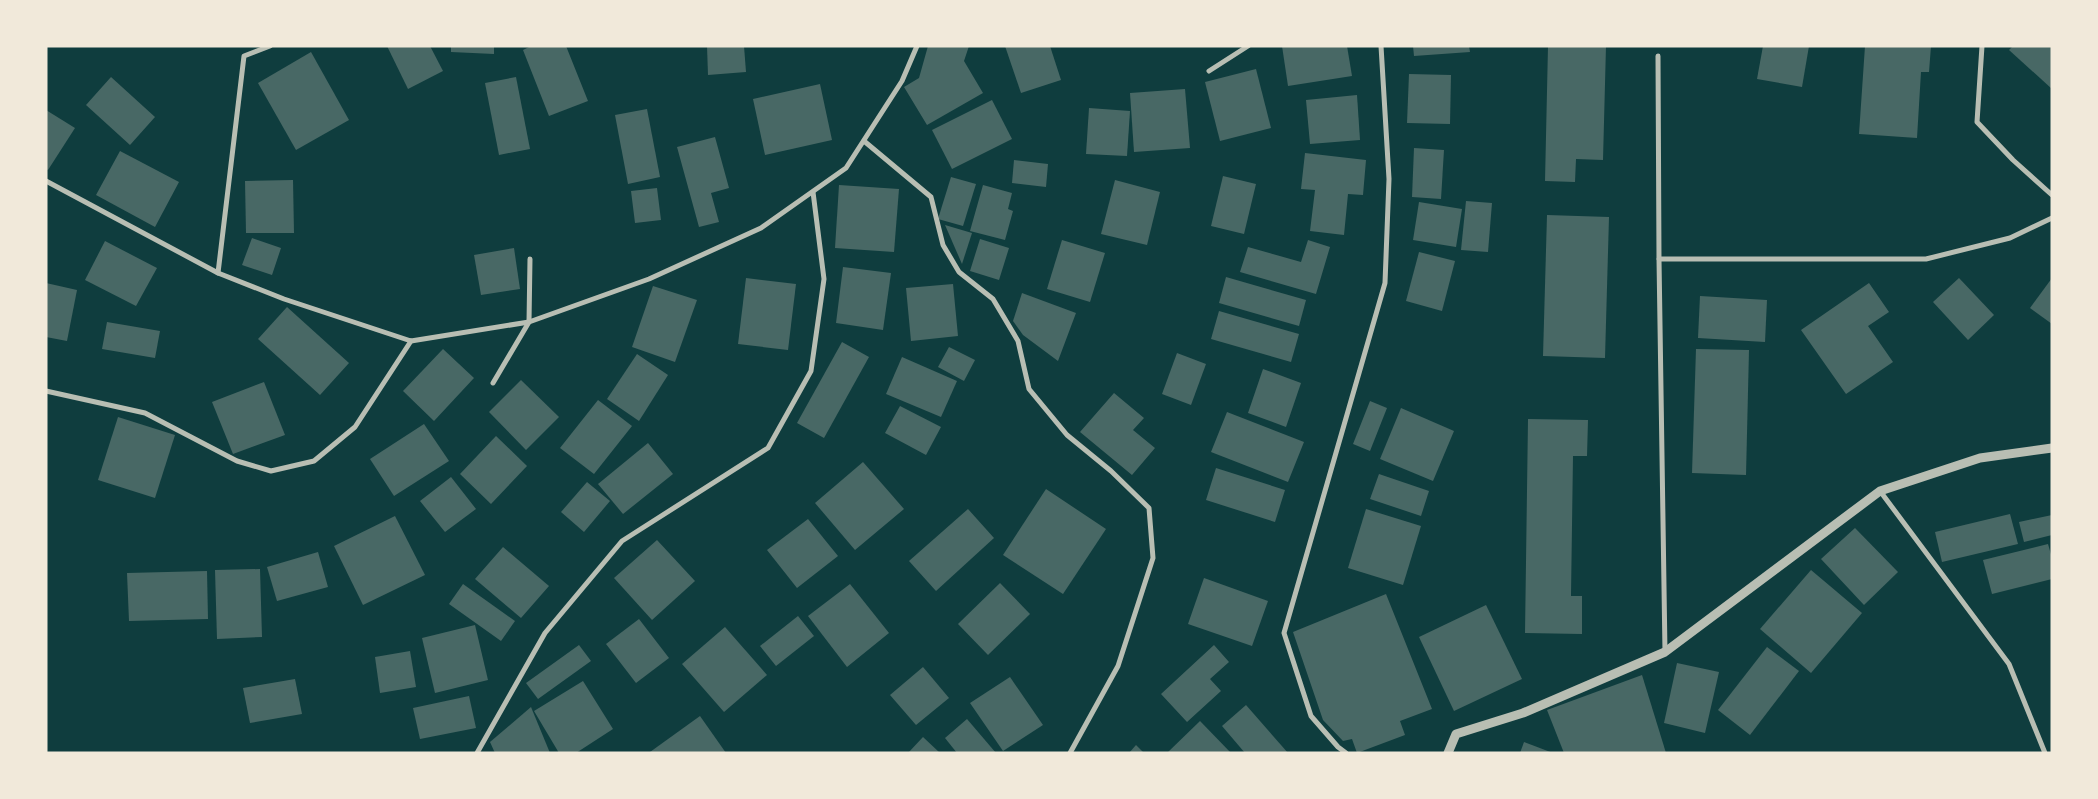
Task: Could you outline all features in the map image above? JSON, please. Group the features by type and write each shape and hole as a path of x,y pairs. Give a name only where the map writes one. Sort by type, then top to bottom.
{"street":[{"path":"218,273 244,56 270,46"},
{"path":"46,181 218,273 284,299 410,340 529,322 649,279 744,236 761,228 813,192 846,168 902,81 916,46"},
{"path":"1209,71 1248,46"},
{"path":"1346,753 1338,747 1311,716 1284,633 1385,283 1389,179 1381,46"},
{"path":"1982,46 1977,122 2013,160 2052,196"},
{"path":"1658,56 1664,652"},
{"path":"864,142 931,197 943,245 959,272 993,299 1018,341 1029,389 1068,436 1111,470 1150,508 1152,558 1118,666 1070,753"},
{"path":"477,753 544,633 622,541 768,448 811,371 824,279 813,192"},
{"path":"1659,259 1926,259 2010,238 2052,218"},
{"path":"493,382 529,322 530,260"},
{"path":"46,391 145,413 236,461 271,472 314,461 355,427 410,340"},
{"path":"1448,753 1456,734 1524,713 1664,652 1880,492 1980,458 2052,448"},
{"path":"1880,492 2009,664 2045,753"}],"building":[{"path":"387,46 430,46 443,71 408,89"},
{"path":"451,46 494,46 494,54 451,52"},
{"path":"531,46 566,46 588,101 549,116 523,50"},
{"path":"707,46 744,46 746,72 708,75"},
{"path":"928,46 969,46 964,61 983,93 927,125 904,87 919,78"},
{"path":"1005,46 1050,46 1061,80 1021,93"},
{"path":"1282,46 1347,46 1352,76 1288,86"},
{"path":"1413,46 1469,46 1470,52 1414,56"},
{"path":"1548,46 1606,46 1603,160 1576,159 1575,182 1545,181"},
{"path":"1763,46 1809,46 1802,87 1757,79"},
{"path":"1865,46 1931,46 1929,72 1921,72 1917,138 1859,134"},
{"path":"2013,46 2052,46 2052,89 2009,50"},
{"path":"311,52 349,120 296,150 258,83"},
{"path":"1256,69 1271,128 1220,141 1205,82"},
{"path":"1409,74 1451,75 1450,124 1407,123"},
{"path":"111,77 155,117 130,145 86,105"},
{"path":"516,77 530,149 499,155 485,83"},
{"path":"820,84 832,140 765,155 753,99"},
{"path":"1185,89 1190,148 1134,152 1130,93"},
{"path":"1357,95 1360,140 1310,144 1306,100"},
{"path":"992,100 1012,139 952,169 932,130"},
{"path":"1089,108 1130,111 1127,156 1086,154"},
{"path":"647,109 660,177 628,184 615,115"},
{"path":"46,110 75,128 48,170 46,169"},
{"path":"715,137 729,188 711,193 719,222 699,227 677,147"},
{"path":"1414,148 1444,150 1441,199 1412,197"},
{"path":"120,151 179,182 155,227 96,195"},
{"path":"1305,153 1366,160 1363,195 1348,194 1344,235 1310,231 1315,190 1301,189"},
{"path":"1014,160 1048,164 1046,187 1012,183"},
{"path":"1223,176 1256,184 1244,234 1211,226"},
{"path":"951,177 976,184 963,226 938,219"},
{"path":"293,180 294,233 246,233 245,181"},
{"path":"1115,180 1160,192 1147,245 1101,234"},
{"path":"839,185 899,189 894,252 835,248"},
{"path":"983,185 1012,193 1008,209 1013,211 1005,240 970,231"},
{"path":"657,188 661,220 635,223 631,191"},
{"path":"1466,201 1492,203 1488,252 1461,250"},
{"path":"1419,202 1462,209 1456,247 1413,240"},
{"path":"1547,215 1609,217 1605,358 1543,356"},
{"path":"945,225 972,233 962,264"},
{"path":"252,238 281,248 272,275 242,265"},
{"path":"980,239 1009,248 999,280 970,271"},
{"path":"1062,240 1105,253 1090,302 1047,289"},
{"path":"1308,240 1330,247 1316,294 1240,272 1248,247 1301,262"},
{"path":"105,241 157,268 136,306 85,280"},
{"path":"514,248 520,289 481,295 474,255"},
{"path":"1419,252 1455,261 1442,311 1406,301"},
{"path":"843,267 891,273 883,330 836,323"},
{"path":"1226,277 1306,300 1299,326 1219,303"},
{"path":"746,278 796,284 788,350 738,344"},
{"path":"1959,278 1994,315 1968,340 1933,302"},
{"path":"2052,278 2052,324 2030,308"},
{"path":"46,283 77,290 67,341 46,337"},
{"path":"1869,283 1889,312 1868,326 1893,362 1846,394 1801,330"},
{"path":"953,284 958,336 911,341 906,288"},
{"path":"653,286 697,300 675,362 632,347"},
{"path":"1022,293 1076,313 1058,361 1023,335 1013,321"},
{"path":"1700,296 1767,300 1765,342 1698,338"},
{"path":"287,307 349,363 320,395 258,339"},
{"path":"1219,311 1299,334 1291,362 1211,339"},
{"path":"107,322 160,331 155,358 102,349"},
{"path":"842,342 869,357 824,438 797,423"},
{"path":"949,347 975,360 964,381 938,367"},
{"path":"443,349 474,378 434,421 403,391"},
{"path":"1696,349 1749,350 1746,475 1692,473"},
{"path":"1177,353 1206,364 1191,405 1162,394"},
{"path":"637,354 668,375 639,421 607,399"},
{"path":"902,357 957,381 941,417 886,394"},
{"path":"1263,369 1301,383 1286,427 1248,413"},
{"path":"521,380 559,417 526,450 489,412"},
{"path":"264,382 285,435 233,454 212,402"},
{"path":"1114,393 1144,418 1133,430 1155,448 1132,475 1080,432"},
{"path":"598,400 632,426 594,474 560,448"},
{"path":"1370,401 1387,408 1370,451 1353,444"},
{"path":"900,406 941,427 926,455 885,433"},
{"path":"1401,408 1454,431 1433,481 1380,459"},
{"path":"1227,412 1304,442 1288,482 1211,452"},
{"path":"118,417 175,435 155,498 98,480"},
{"path":"1528,419 1588,420 1587,456 1573,456 1571,596 1582,596 1582,634 1525,633"},
{"path":"424,424 449,461 394,496 370,459"},
{"path":"496,436 527,466 491,504 460,474"},
{"path":"648,443 673,474 623,514 598,484"},
{"path":"863,462 904,509 855,550 815,503"},
{"path":"1216,468 1285,490 1275,522 1206,500"},
{"path":"1379,474 1429,491 1421,516 1370,499"},
{"path":"451,477 476,509 445,532 420,501"},
{"path":"587,482 610,501 584,532 561,512"},
{"path":"1046,489 1106,529 1063,594 1003,555"},
{"path":"968,509 994,538 936,591 909,561"},
{"path":"1366,509 1421,526 1403,585 1348,568"},
{"path":"2010,514 2018,544 1942,562 1935,532"},
{"path":"2052,515 2052,535 2024,542 2019,522"},
{"path":"395,516 425,575 363,605 334,546"},
{"path":"808,519 838,556 797,588 767,550"},
{"path":"1855,528 1898,572 1864,605 1821,559"},
{"path":"657,540 695,581 652,620 614,578"},
{"path":"2048,544 2052,558 2052,579 1992,594 1983,560"},
{"path":"503,547 549,586 521,618 475,579"},
{"path":"318,552 328,587 277,601 267,567"},
{"path":"260,569 262,637 217,639 215,570"},
{"path":"1811,570 1862,613 1811,673 1760,629"},
{"path":"207,571 208,619 129,621 127,573"},
{"path":"1204,578 1268,601 1252,646 1188,624"},
{"path":"1000,583 1030,614 988,655 958,624"},
{"path":"463,584 515,621 501,641 449,604"},
{"path":"850,584 889,633 847,667 808,616"},
{"path":"1386,594 1432,709 1400,721 1405,735 1357,753 1352,739 1343,741 1323,720 1293,632"},
{"path":"1486,605 1522,679 1454,711 1419,637"},
{"path":"798,616 814,636 776,666 760,646"},
{"path":"639,619 669,658 636,683 606,644"},
{"path":"475,625 488,680 435,693 422,638"},
{"path":"725,627 767,675 724,712 682,664"},
{"path":"579,645 591,661 538,699 526,683"},
{"path":"1214,645 1229,662 1210,679 1221,691 1187,722 1161,694"},
{"path":"1767,647 1799,671 1750,735 1718,710"},
{"path":"410,651 416,687 380,693 375,657"},
{"path":"1677,663 1719,672 1705,733 1664,723"},
{"path":"923,667 949,698 916,725 890,695"},
{"path":"1642,675 1666,753 1564,753 1547,710"},
{"path":"1010,677 1043,725 1003,751 970,703"},
{"path":"295,679 302,714 250,723 243,688"},
{"path":"583,681 613,729 576,753 559,753 534,711"},
{"path":"469,696 476,728 420,739 413,708"},
{"path":"1246,705 1288,753 1245,753 1222,726"},
{"path":"531,707 550,753 495,753 490,742"},
{"path":"700,716 726,753 650,753 650,752"},
{"path":"967,719 996,753 957,753 945,738"},
{"path":"1200,721 1231,753 1167,753"},
{"path":"923,737 940,753 908,753"},
{"path":"1524,742 1553,753 1520,753"},
{"path":"1136,745 1144,753 1129,753"}]}
